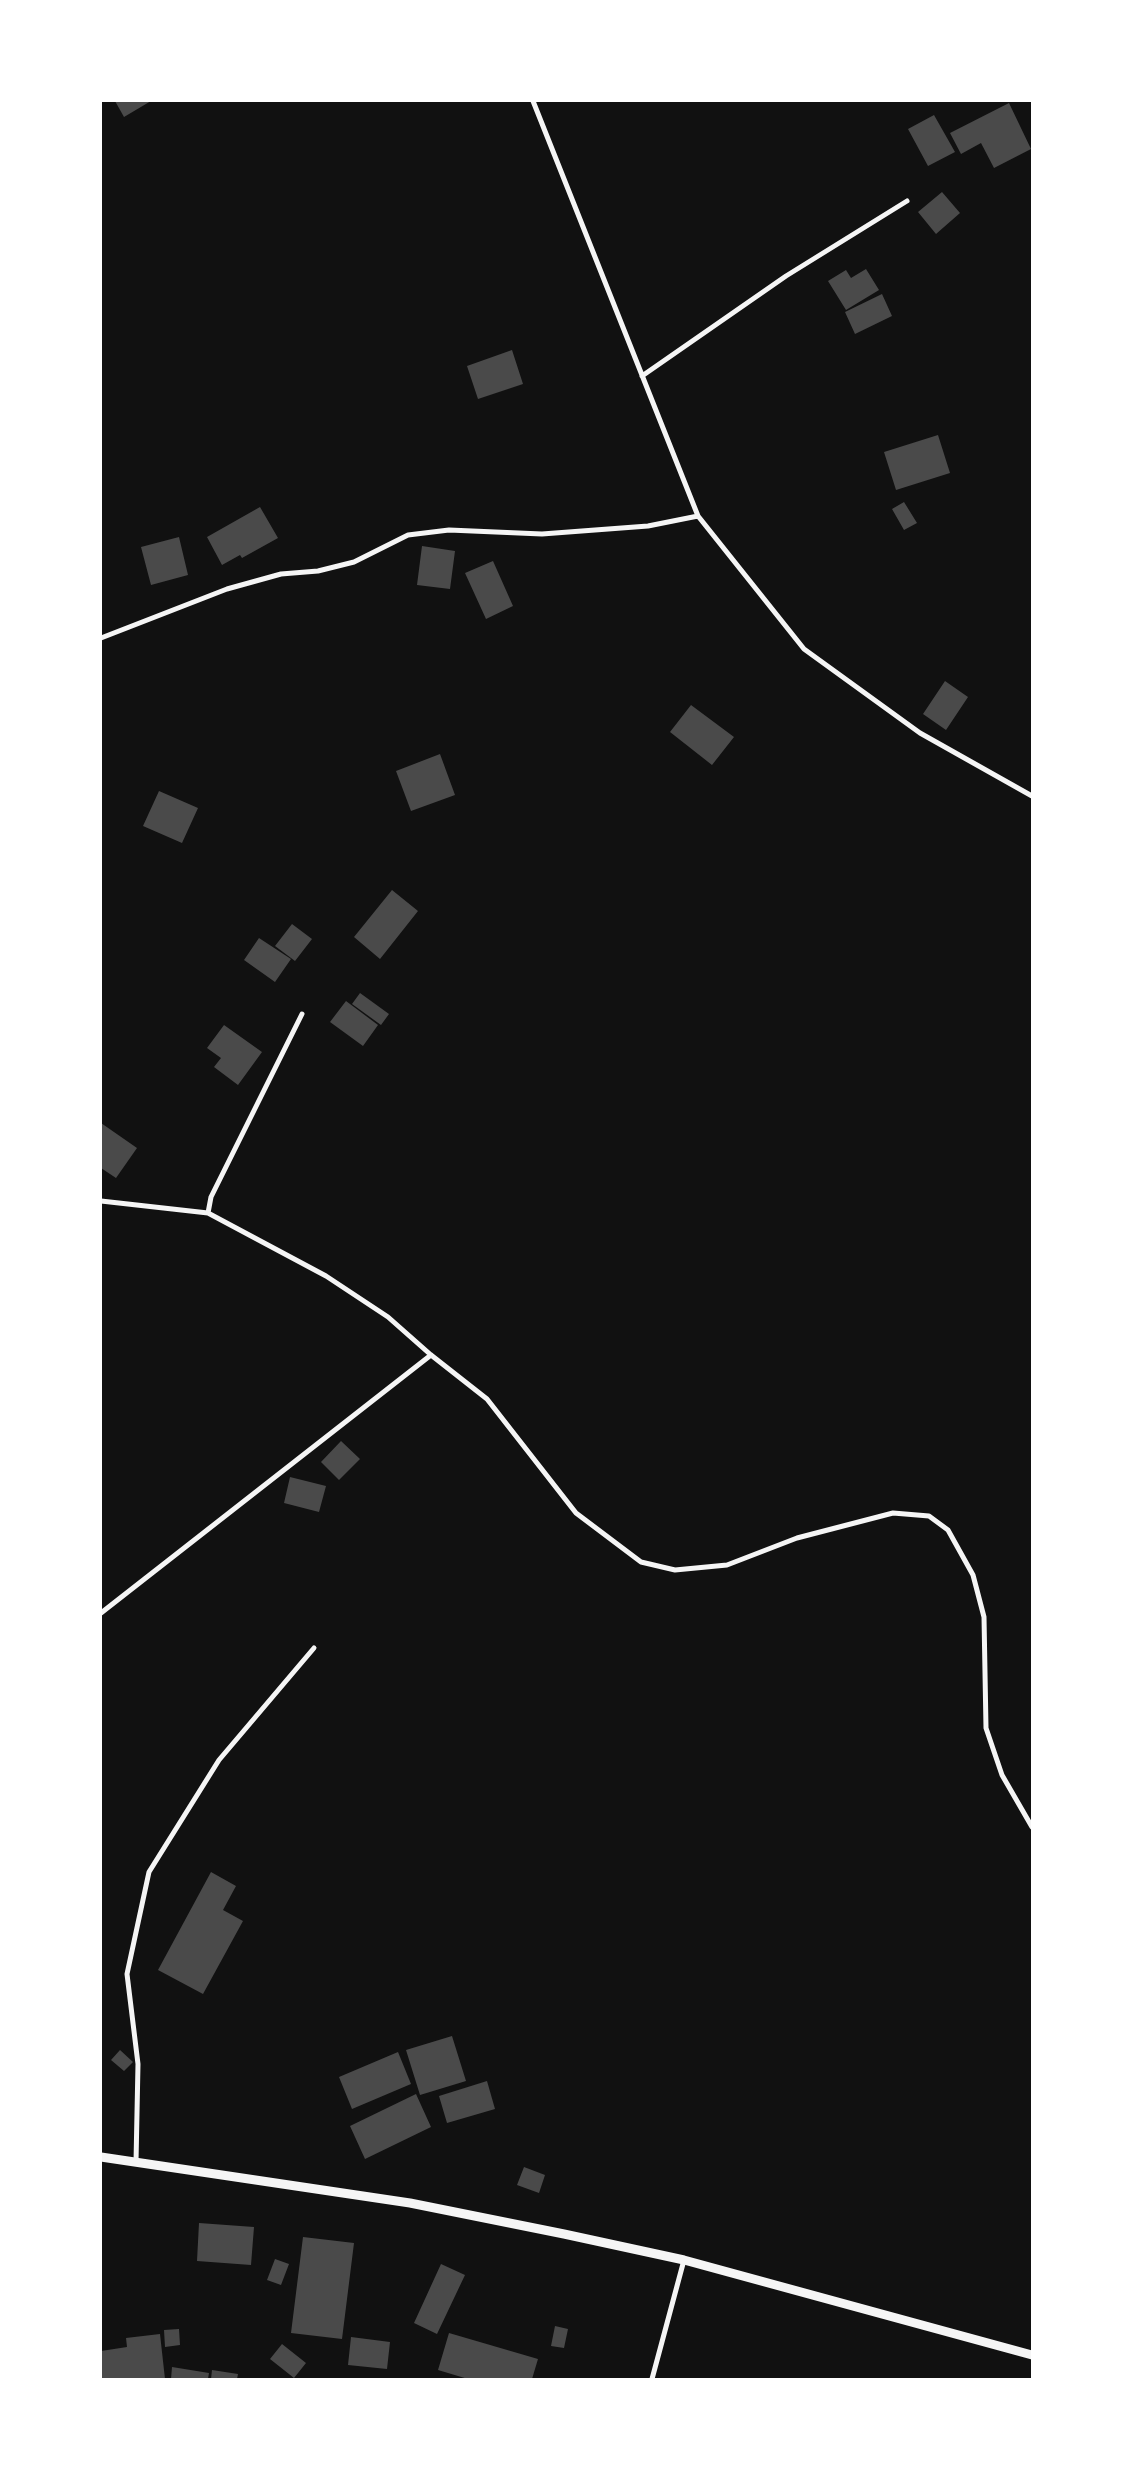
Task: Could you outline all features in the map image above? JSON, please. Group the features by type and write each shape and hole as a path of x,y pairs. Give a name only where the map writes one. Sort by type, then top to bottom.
{"street":[{"path":"533,101 698,516 804,649 920,733 1032,796"},
{"path":"642,376 786,276 907,201"},
{"path":"101,638 227,589 281,574 318,571 354,562 408,535 449,530 552,533 648,526 698,516"},
{"path":"208,1213 211,1197 302,1014"},
{"path":"101,1201 208,1213 326,1276 388,1317 430,1355 487,1399 576,1513 641,1562 675,1570 727,1565 797,1538 893,1513 928,1516 948,1530 973,1575 984,1617 986,1728 1002,1776 1032,1827"},
{"path":"101,1613 430,1355"},
{"path":"136,2162 138,2064 127,1974 149,1872 219,1760 314,1648"},
{"path":"101,2157 410,2203 684,2260 1032,2355"},
{"path":"652,2379 684,2260"}],"building":[{"path":"115,101 151,101 124,117"},
{"path":"1009,103 1031,149 994,168 981,143 961,154 950,133"},
{"path":"934,115 955,152 928,166 908,129"},
{"path":"942,192 960,213 936,234 918,212"},
{"path":"866,269 879,290 846,310 828,281 846,270 851,278"},
{"path":"882,294 892,316 855,334 845,312"},
{"path":"512,350 523,384 478,399 467,366"},
{"path":"938,435 950,473 896,490 884,452"},
{"path":"904,502 917,523 904,530 892,509"},
{"path":"260,507 278,538 242,558 240,555 222,565 207,537"},
{"path":"179,537 188,575 151,585 141,547"},
{"path":"422,546 455,551 450,589 417,585"},
{"path":"493,561 513,606 486,619 465,573"},
{"path":"945,681 968,697 946,730 923,714"},
{"path":"691,705 734,737 712,765 670,732"},
{"path":"440,754 455,795 411,811 396,771"},
{"path":"159,791 198,808 182,843 143,826"},
{"path":"392,890 418,911 380,959 354,937"},
{"path":"292,924 312,939 295,961 275,946"},
{"path":"259,938 291,959 275,982 244,960"},
{"path":"360,993 389,1014 381,1025 352,1004"},
{"path":"346,1001 378,1025 363,1046 330,1022"},
{"path":"224,1025 262,1052 238,1085 214,1067 221,1058 207,1048"},
{"path":"101,1123 137,1148 116,1178 101,1168"},
{"path":"341,1441 360,1459 339,1480 321,1462"},
{"path":"290,1477 326,1486 319,1512 284,1503"},
{"path":"211,1872 236,1886 223,1910 243,1921 203,1994 158,1970"},
{"path":"452,2036 466,2081 420,2095 406,2050"},
{"path":"120,2050 133,2062 124,2071 111,2060"},
{"path":"398,2052 411,2084 352,2109 339,2077"},
{"path":"487,2081 495,2109 447,2123 439,2096"},
{"path":"416,2094 431,2127 365,2159 350,2126"},
{"path":"524,2167 545,2175 539,2193 517,2185"},
{"path":"199,2223 254,2227 251,2265 197,2261"},
{"path":"303,2237 354,2243 342,2339 291,2333"},
{"path":"275,2259 289,2264 281,2285 267,2280"},
{"path":"441,2264 465,2275 437,2334 414,2323"},
{"path":"555,2326 568,2329 564,2348 551,2346"},
{"path":"179,2329 180,2345 165,2347 164,2330"},
{"path":"449,2333 538,2359 532,2379 468,2379 438,2370"},
{"path":"160,2334 165,2379 101,2379 101,2351 127,2347 126,2338"},
{"path":"351,2337 390,2342 387,2369 348,2365"},
{"path":"282,2344 306,2363 294,2378 270,2359"},
{"path":"172,2367 209,2373 208,2379 171,2379"},
{"path":"212,2370 238,2374 237,2379 211,2379"}]}
